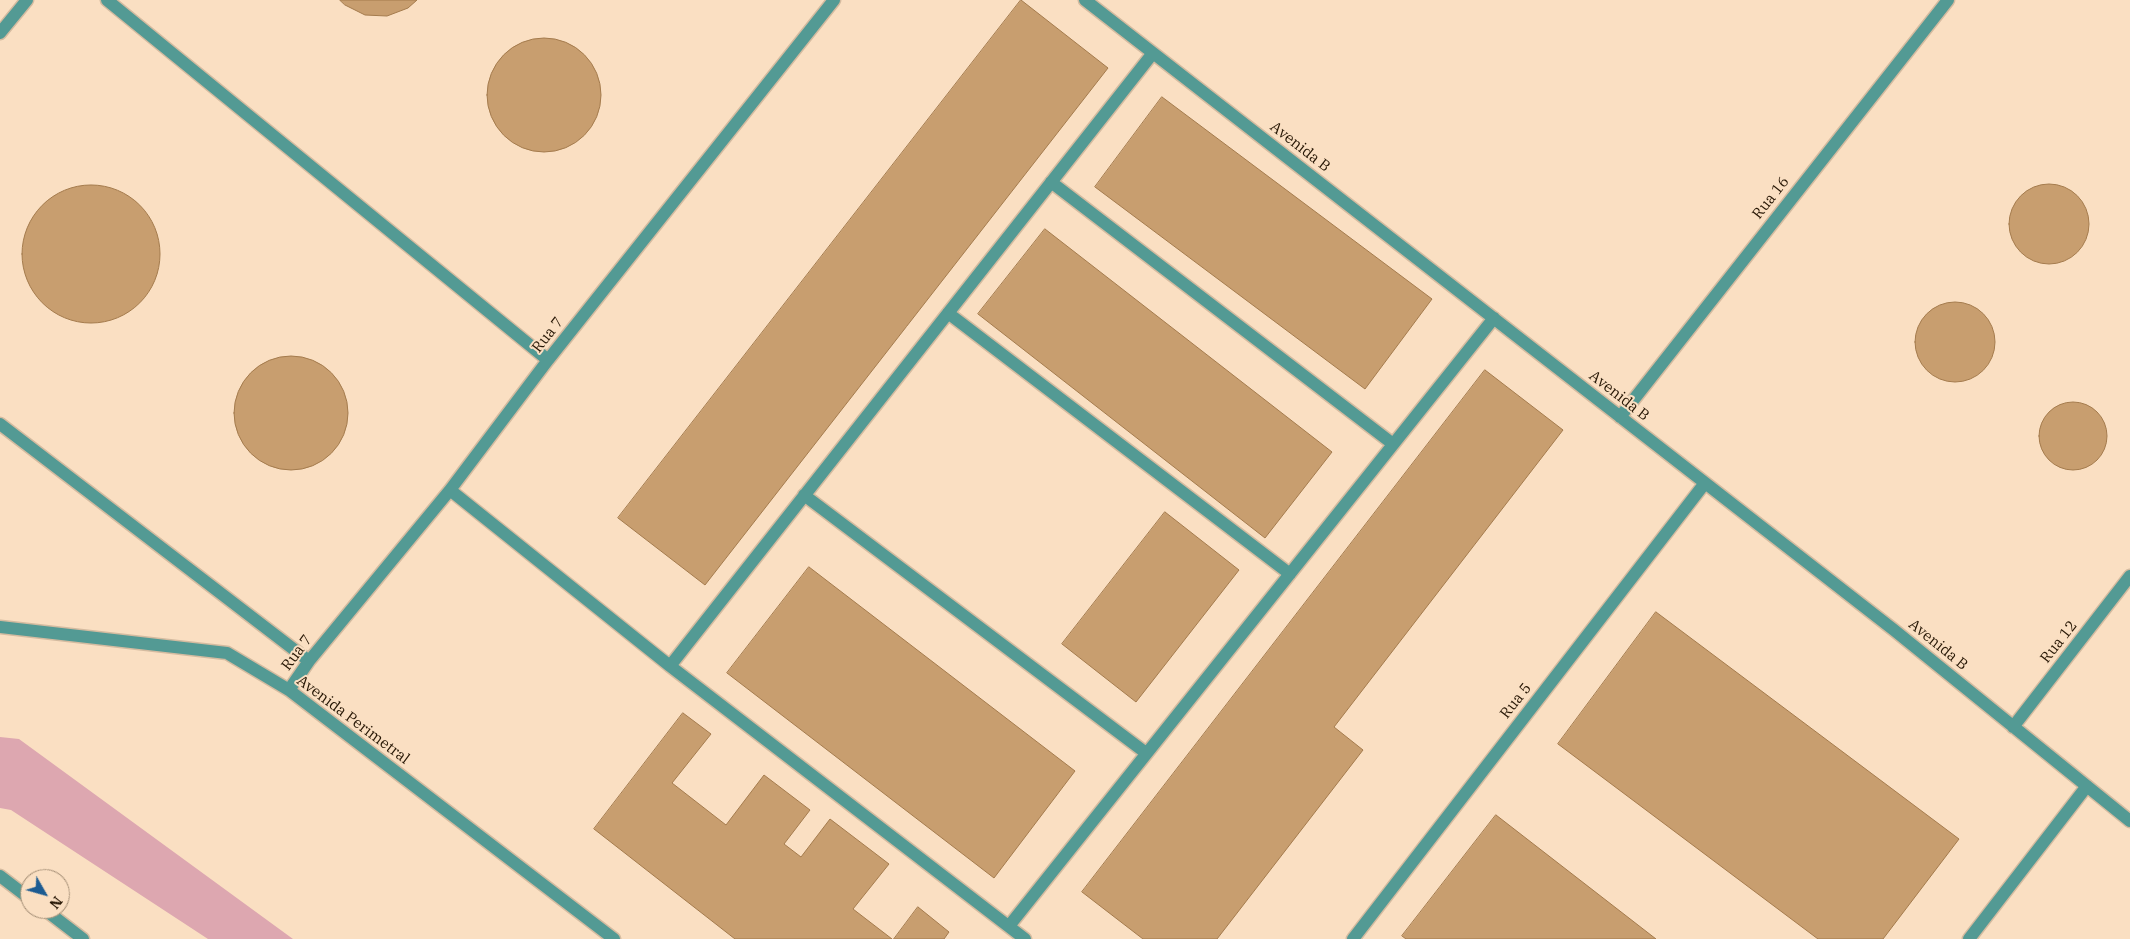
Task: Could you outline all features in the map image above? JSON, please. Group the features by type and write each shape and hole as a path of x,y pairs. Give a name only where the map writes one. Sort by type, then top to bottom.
{"lane":[{"path":"0,33 27,0"},
{"path":"107,0 548,360"},
{"name":"Rua 7","path":"288,690 450,490 548,360 834,0"},
{"name":"Avenida B","path":"1085,0 1894,630 2130,821"},
{"name":"Rua 16","path":"1620,417 1942,2"},
{"path":"670,666 1153,53"},
{"path":"1051,182 1393,444"},
{"path":"948,313 1290,574"},
{"path":"1009,926 1494,318"},
{"path":"0,424 310,661"},
{"name":"Rua 5","path":"1353,939 1705,483"},
{"path":"450,490 670,666 1026,939"},
{"path":"804,495 1146,753"},
{"name":"Rua 12","path":"2013,727 2130,576"},
{"name":"Avenida Perimetral","path":"0,627 227,653 288,690 614,939"},
{"path":"1969,939 2087,786"},
{"path":"0,876 20,891"},
{"path":"57,919 83,939"}],"shaded area":[{"path":"0,737 19,739 293,939 208,939 11,810 0,808"}],"building":[{"path":"340,0 417,0 408,8 387,16 365,15 345,5"},
{"path":"1021,0 1108,68 705,585 618,518"},
{"path":"544,38 566,43 584,55 596,73 601,95 596,117 584,135 566,147 544,152 522,147 504,135 492,117 487,95 492,73 504,55 522,43"},
{"path":"1162,97 1432,299 1365,389 1095,187"},
{"path":"2049,184 2064,187 2077,196 2086,209 2089,224 2086,239 2077,252 2064,261 2049,264 2034,261 2021,252 2012,239 2009,224 2012,209 2021,196 2034,187"},
{"path":"91,185 105,186 117,190 129,196 140,205 149,216 155,228 159,240 159,268 155,280 149,292 140,303 129,312 117,318 105,322 91,323 77,322 65,318 53,312 42,303 33,292 27,280 23,268 22,254 23,240 27,228 33,216 42,205 53,196 65,190 77,186"},
{"path":"1045,229 1332,452 1265,538 978,314"},
{"path":"1955,302 1970,305 1983,314 1992,327 1995,342 1992,357 1983,370 1970,379 1955,382 1940,379 1927,370 1918,357 1915,342 1918,327 1927,314 1940,305"},
{"path":"291,356 313,361 331,373 343,391 348,413 343,435 331,453 313,465 291,470 269,465 251,453 239,435 234,413 239,391 251,373 269,361"},
{"path":"1485,370 1563,430 1334,727 1363,750 1217,939 1143,939 1082,892"},
{"path":"2073,402 2086,404 2097,412 2105,423 2107,436 2105,449 2097,460 2086,468 2073,470 2060,468 2049,460 2041,449 2039,436 2041,423 2049,412 2060,404"},
{"path":"1165,512 1239,570 1136,702 1062,644"},
{"path":"809,567 1075,771 994,878 727,673"},
{"path":"1656,612 1959,839 1883,939 1818,939 1558,744"},
{"path":"683,713 711,734 672,783 726,825 764,775 810,810 784,844 801,857 830,819 889,864 853,909 892,939 735,939 594,829"},
{"path":"1496,815 1656,939 1406,939 1402,936"},
{"path":"918,907 949,932 944,939 894,939"}]}
